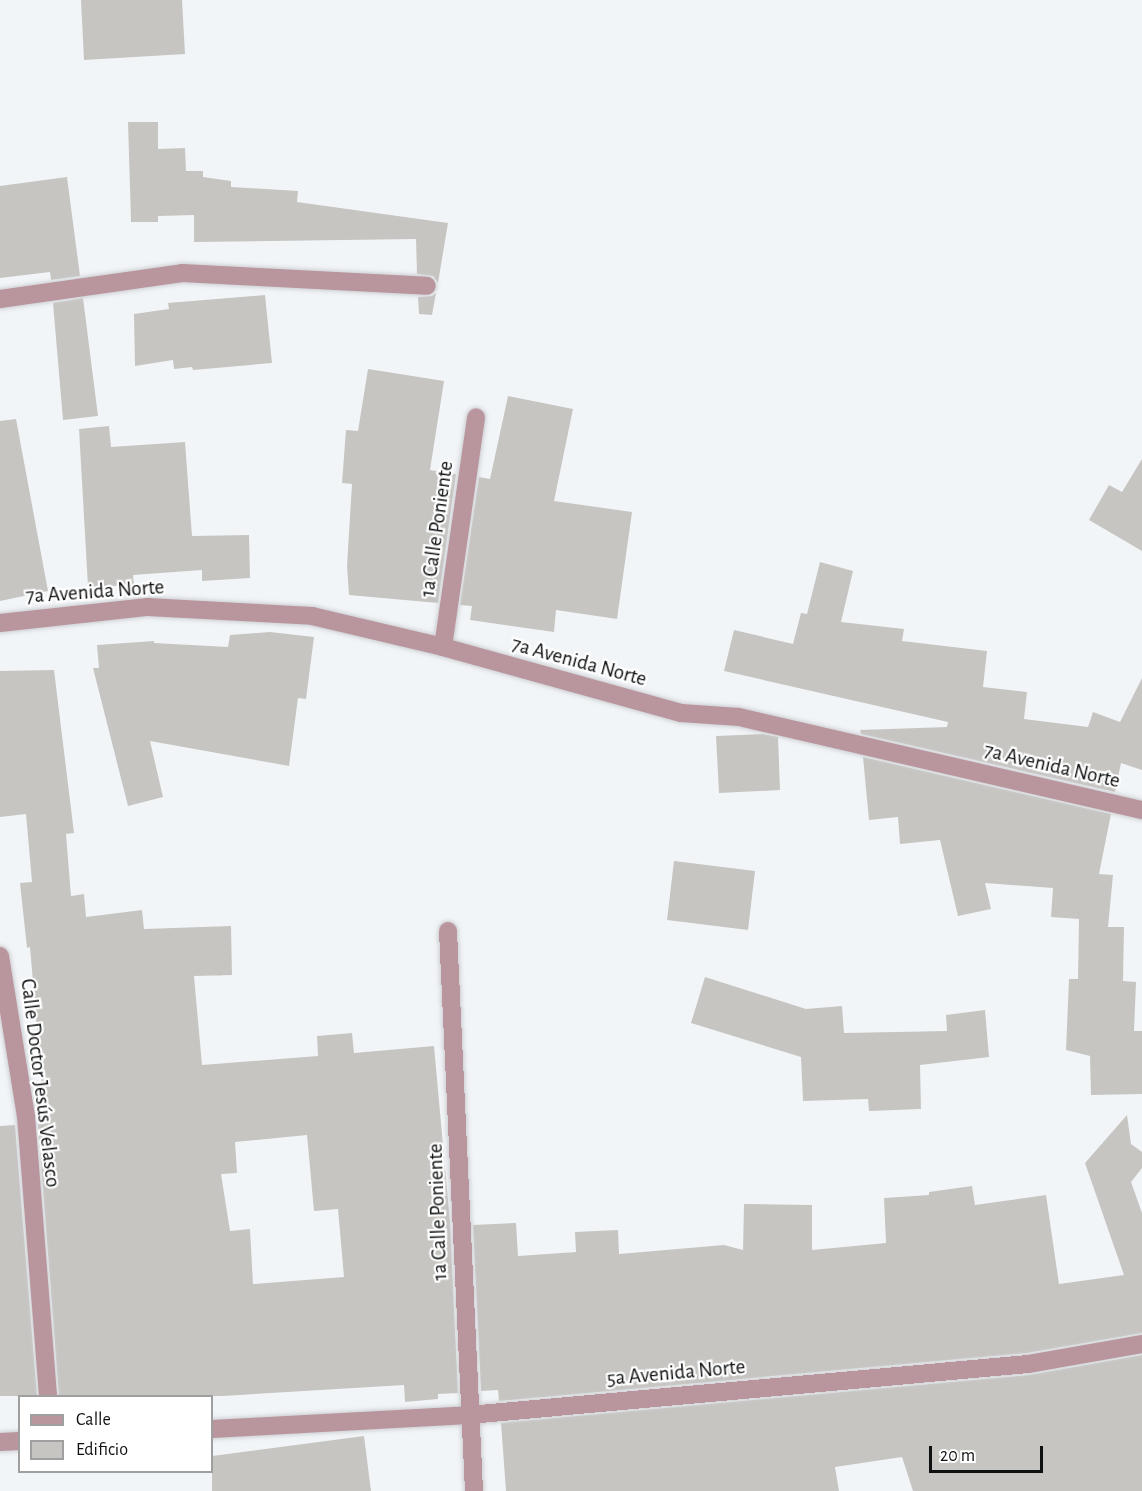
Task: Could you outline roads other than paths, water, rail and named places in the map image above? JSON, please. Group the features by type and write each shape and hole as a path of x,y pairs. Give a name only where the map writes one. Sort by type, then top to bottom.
{"street":[{"path":"0,299 182,273 426,286"},
{"name":"1a Calle Poniente","path":"443,647 476,417"},
{"name":"7a Avenida Norte","path":"0,624 148,607 312,616 443,647 681,713 739,717 1142,810"},
{"name":"1a Calle Poniente","path":"448,931 474,1491"},
{"name":"Calle Doctor Jesús Velasco","path":"0,956 26,1116 48,1395"},
{"name":"5a Avenida Norte","path":"213,1429 469,1415 1028,1364 1142,1344"},
{"path":"0,1442 18,1441"}]}
